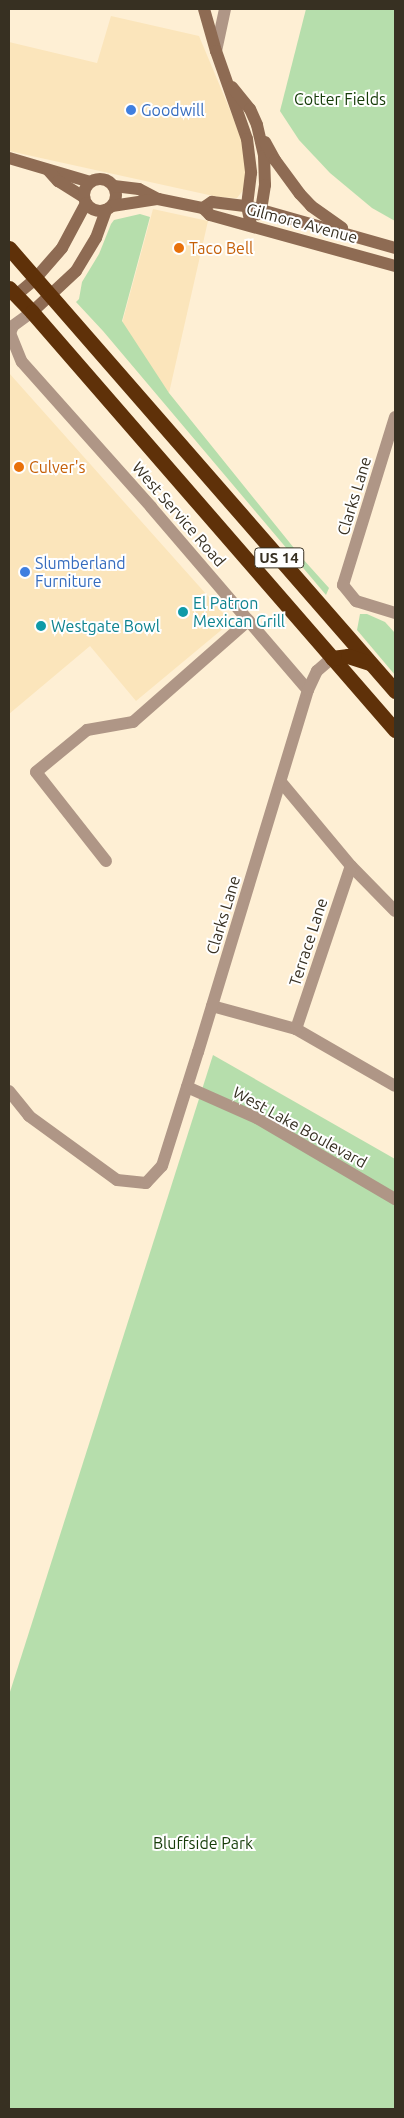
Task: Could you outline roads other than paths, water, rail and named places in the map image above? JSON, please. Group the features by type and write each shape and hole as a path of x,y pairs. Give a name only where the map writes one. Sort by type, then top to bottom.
{"highway":[{"name":"US 14","path":"9,248 395,691"},
{"name":"US 14","path":"11,295 32,312 395,730"},
{"path":"332,658 340,656 355,657 373,665"}],"street":[{"path":"204,9 216,51 247,140 251,174 247,206 251,226"},
{"path":"216,51 225,9"},
{"path":"226,78 250,110 275,160 300,194 316,210 352,235"},
{"path":"251,226 262,209 266,173 258,128"},
{"path":"9,158 90,182 84,190 85,200 62,248 35,278 11,295"},
{"name":"Gilmore Avenue","path":"48,170 58,181 85,200 92,209 109,208 158,199"},
{"name":"Gilmore Avenue","path":"90,182 100,178 106,179 114,186 139,190 158,199 203,208 210,215 395,266"},
{"path":"32,312 76,271 96,238 116,197 114,186"},
{"name":"Gilmore Avenue","path":"203,208 212,202 262,209 395,248"},
{"name":"West Service Road","path":"32,312 13,326 10,333 22,362 249,620 308,690"},
{"name":"West Service Road","path":"9,356 22,362"},
{"name":"Clarks Lane","path":"394,613 356,601 343,585 395,417"},
{"path":"106,861 36,772 87,730 133,722 249,620"},
{"name":"Clarks Lane","path":"9,1091 29,1116 117,1180 146,1183 162,1166 308,690 317,671 332,658"},
{"path":"280,782 350,866 395,911"},
{"name":"Terrace Lane","path":"296,1029 350,866"},
{"path":"212,1006 296,1029 395,1086"},
{"name":"West Lake Boulevard","path":"187,1087 257,1118 395,1198"}],"place":[{"name":"Goodwill","path":"131,110"},
{"name":"Taco Bell","path":"179,248"},
{"name":"Culver's","path":"19,467"},
{"name":"Slumberland Furniture","path":"25,572"},
{"name":"El Patron Mexican Grill","path":"183,612"},
{"name":"Westgate Bowl","path":"41,626"}],"park label":[{"name":"Cotter Fields","path":"340,99"},
{"name":"Bluffside Park","path":"203,1843"}]}
